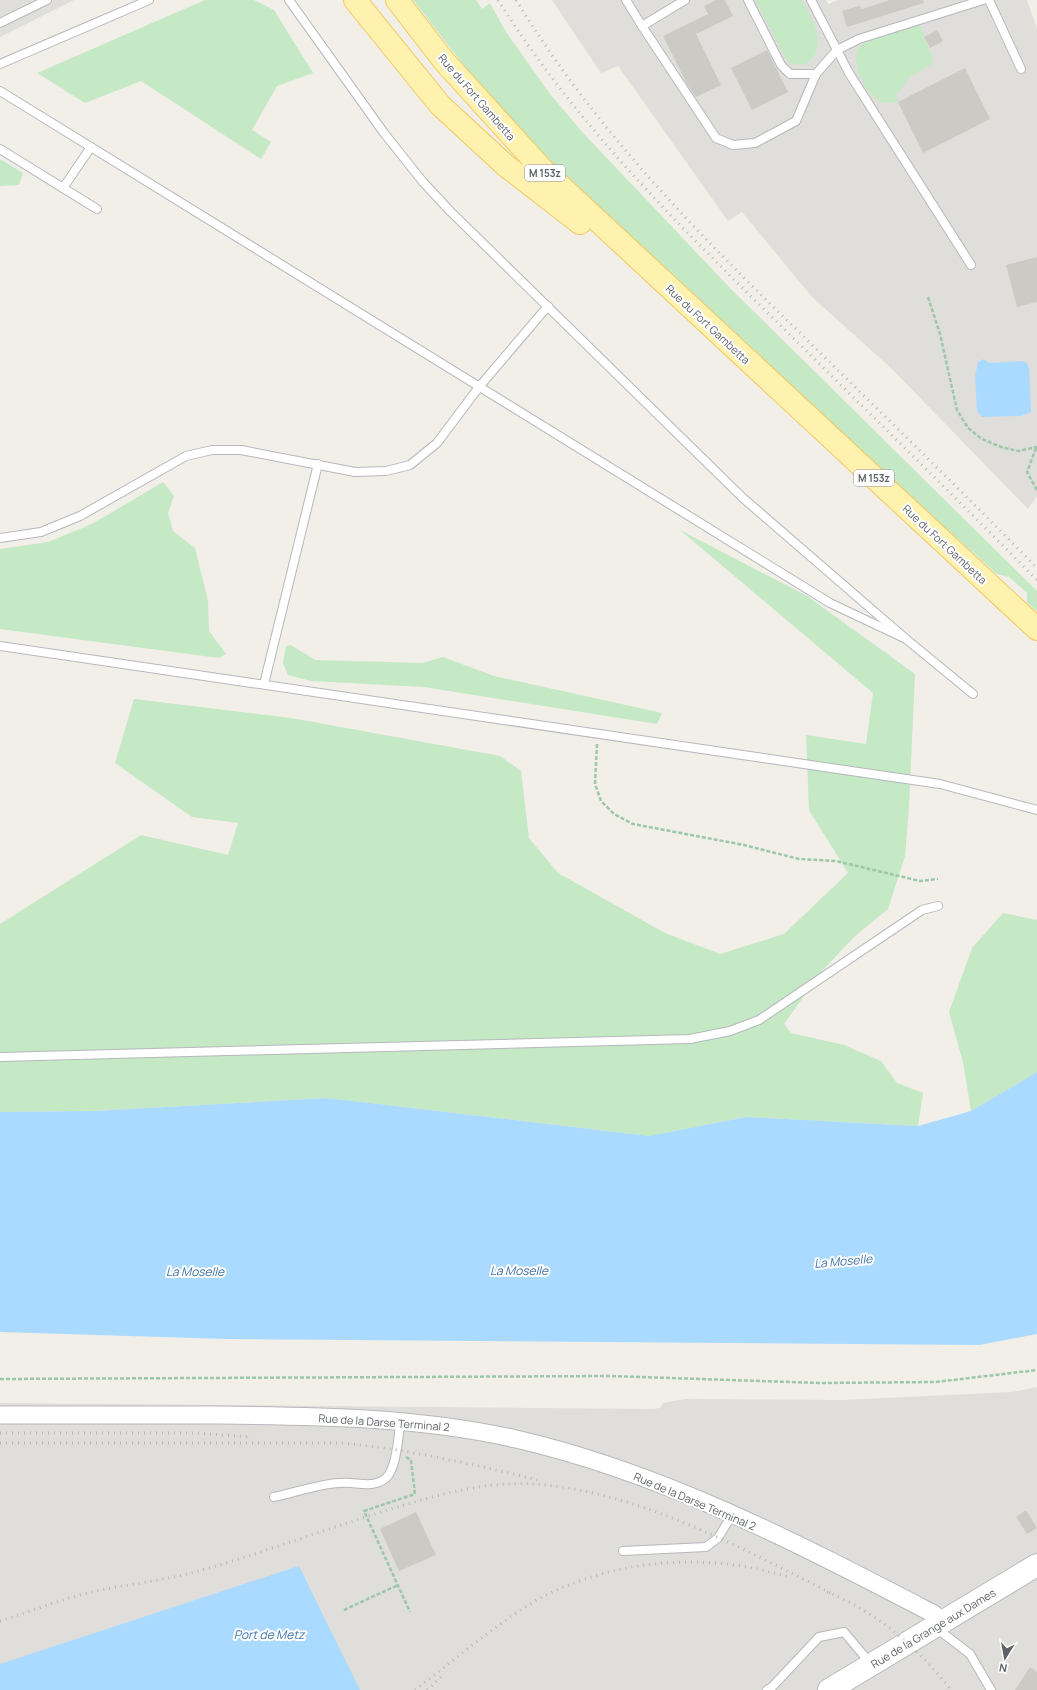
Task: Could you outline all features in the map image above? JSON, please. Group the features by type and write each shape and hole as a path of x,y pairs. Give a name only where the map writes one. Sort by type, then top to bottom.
{"main road":[{"path":"355,0 440,105 505,165 577,220 638,276 712,328"},
{"name":"Rue du Fort Gambetta","path":"397,0 444,61 541,168 1037,629"}],"street":[{"name":"Rue de la Darse Terminal 2","path":"0,1415 297,1416 401,1421 445,1426 515,1439 561,1450 600,1462 732,1515 867,1579 934,1614 938,1624"},
{"name":"Rue de la Grange aux Dames","path":"829,1690 1037,1565"}],"lane":[{"path":"0,23 47,0"},
{"path":"0,64 150,0"},
{"path":"289,0 384,133 423,182 450,211 743,498 906,639 973,694"},
{"path":"626,0 716,138 733,145 755,143 796,121 816,74 837,50 859,39 983,0"},
{"path":"642,26 685,0"},
{"path":"748,0 781,65 790,74 816,74"},
{"path":"811,0 837,50 871,109 971,265"},
{"path":"989,0 1021,69"},
{"path":"0,90 830,603 906,639"},
{"path":"63,188 91,147"},
{"path":"0,149 97,209"},
{"path":"0,538 41,532 80,516 186,456 212,450 241,450 355,472 386,471 410,464 437,443 479,387 548,306"},
{"path":"264,684 318,464"},
{"path":"0,646 940,784 1037,810"},
{"path":"0,1057 690,1039 730,1031 759,1020 922,910 938,906"},
{"path":"274,1496 349,1482 368,1486 386,1478 392,1467 401,1421"},
{"path":"623,1551 706,1547 718,1538 732,1515"},
{"path":"938,1624 970,1654 991,1690"},
{"path":"767,1690 778,1681 819,1637 844,1632 872,1664"}],"path":[{"path":"928,297 940,334 957,410 968,428 982,439 1018,451 1037,447"},
{"path":"1037,447 1027,472 1037,490"},
{"path":"598,733 595,784 601,801 614,814 633,824 744,845 799,859 836,861 920,881 938,879"},
{"path":"0,1379 610,1376 820,1383 936,1382 1037,1370"},
{"path":"396,1450 411,1460 415,1494 364,1511 410,1612"},
{"path":"344,1610 398,1585"}],"shaded area":[{"path":"0,0 74,0 0,37"},
{"path":"552,0 826,0 828,4 838,0 1027,0 1037,29 1037,496 1028,509 892,369 812,297 742,212 728,221 618,66 601,73"},
{"path":"1037,1387 1037,1690 0,1690 0,1403 652,1409 660,1408 663,1403 685,1399 842,1400 1012,1392"}],"green space":[{"path":"205,0 254,0 274,10 313,73 277,86 252,130 271,142 261,159 141,81 85,103 37,73"},
{"path":"413,0 476,0 482,9 490,3 506,32 550,94 584,134 731,289 1037,591 1037,611 1027,602 1027,593 1009,577 997,574 933,517 549,160 473,77"},
{"path":"755,0 802,0 814,23 818,40 814,55 808,62 803,65 798,65 788,62"},
{"path":"920,25 934,63 911,76 896,95 899,100 889,103 879,101 871,94 859,73 856,62 857,52 861,45 873,38"},
{"path":"0,159 23,173 19,185 0,186"},
{"path":"163,482 174,496 168,513 173,531 195,548 208,601 209,631 226,654 219,658 0,629 0,549 48,542 92,524"},
{"path":"680,530 807,596 915,674 909,807 905,856 888,909 855,936 822,971 784,1024 791,1033 844,1045 881,1061 897,1083 923,1093 918,1126 746,1117 649,1136 327,1098 93,1111 0,1112 0,924 141,835 228,855 238,823 192,817 115,763 134,699 291,718 500,756 521,771 529,838 558,873 665,933 720,954 784,934 848,873 809,810 806,735 866,744 873,693"},
{"path":"291,645 315,660 423,663 443,657 494,676 662,713 657,724 424,687 311,681 288,675 283,663 286,646"},
{"path":"1003,913 1037,920 1037,1072 971,1111 963,1062 949,1012 972,948"}],"water":[{"path":"984,359 989,363 1023,361 1027,363 1029,368 1031,412 1021,416 982,417 977,411 975,376 978,362"},
{"name":"La Moselle","path":"1037,1072 1037,1334 979,1345 226,1339 0,1332 0,1112 93,1111 327,1098 649,1136 746,1117 918,1126 971,1111"},
{"name":"Port de Metz","path":"299,1566 360,1690 0,1690 0,1664"}],"building":[{"path":"716,0 725,0 733,16 696,34 721,85 696,97 687,84 663,36 708,14 704,6"},
{"path":"890,0 923,0 924,3 847,27 842,11 859,6 862,9"},
{"path":"937,30 943,41 930,48 924,37"},
{"path":"767,50 788,92 752,110 731,68"},
{"path":"965,68 990,119 923,153 898,102"},
{"path":"1037,257 1037,302 1017,307 1006,265"},
{"path":"1026,1510 1037,1528 1027,1534 1016,1517"},
{"path":"416,1512 436,1555 399,1571 380,1529"},
{"path":"1030,1667 1037,1672 1037,1690 1015,1690"}],"railway":[{"path":"498,0 527,44 559,87 592,128 662,206 736,282 1037,580"},
{"path":"516,0 546,46 611,133 682,214 758,292 1037,568"},
{"path":"0,1433 195,1433 252,1437"},
{"path":"0,1443 341,1443 417,1453 542,1481"},
{"path":"0,1621 84,1594 171,1578 195,1572 414,1502 473,1488 513,1484 534,1484 573,1489 612,1498 650,1510 688,1524 762,1558 833,1594"},
{"path":"415,1690 505,1620 537,1600 566,1586 597,1575 661,1563 693,1562 726,1564 757,1569 788,1577"},
{"path":"827,1592 845,1600 880,1621 925,1660 951,1690"},
{"path":"427,1690 444,1674"}]}
